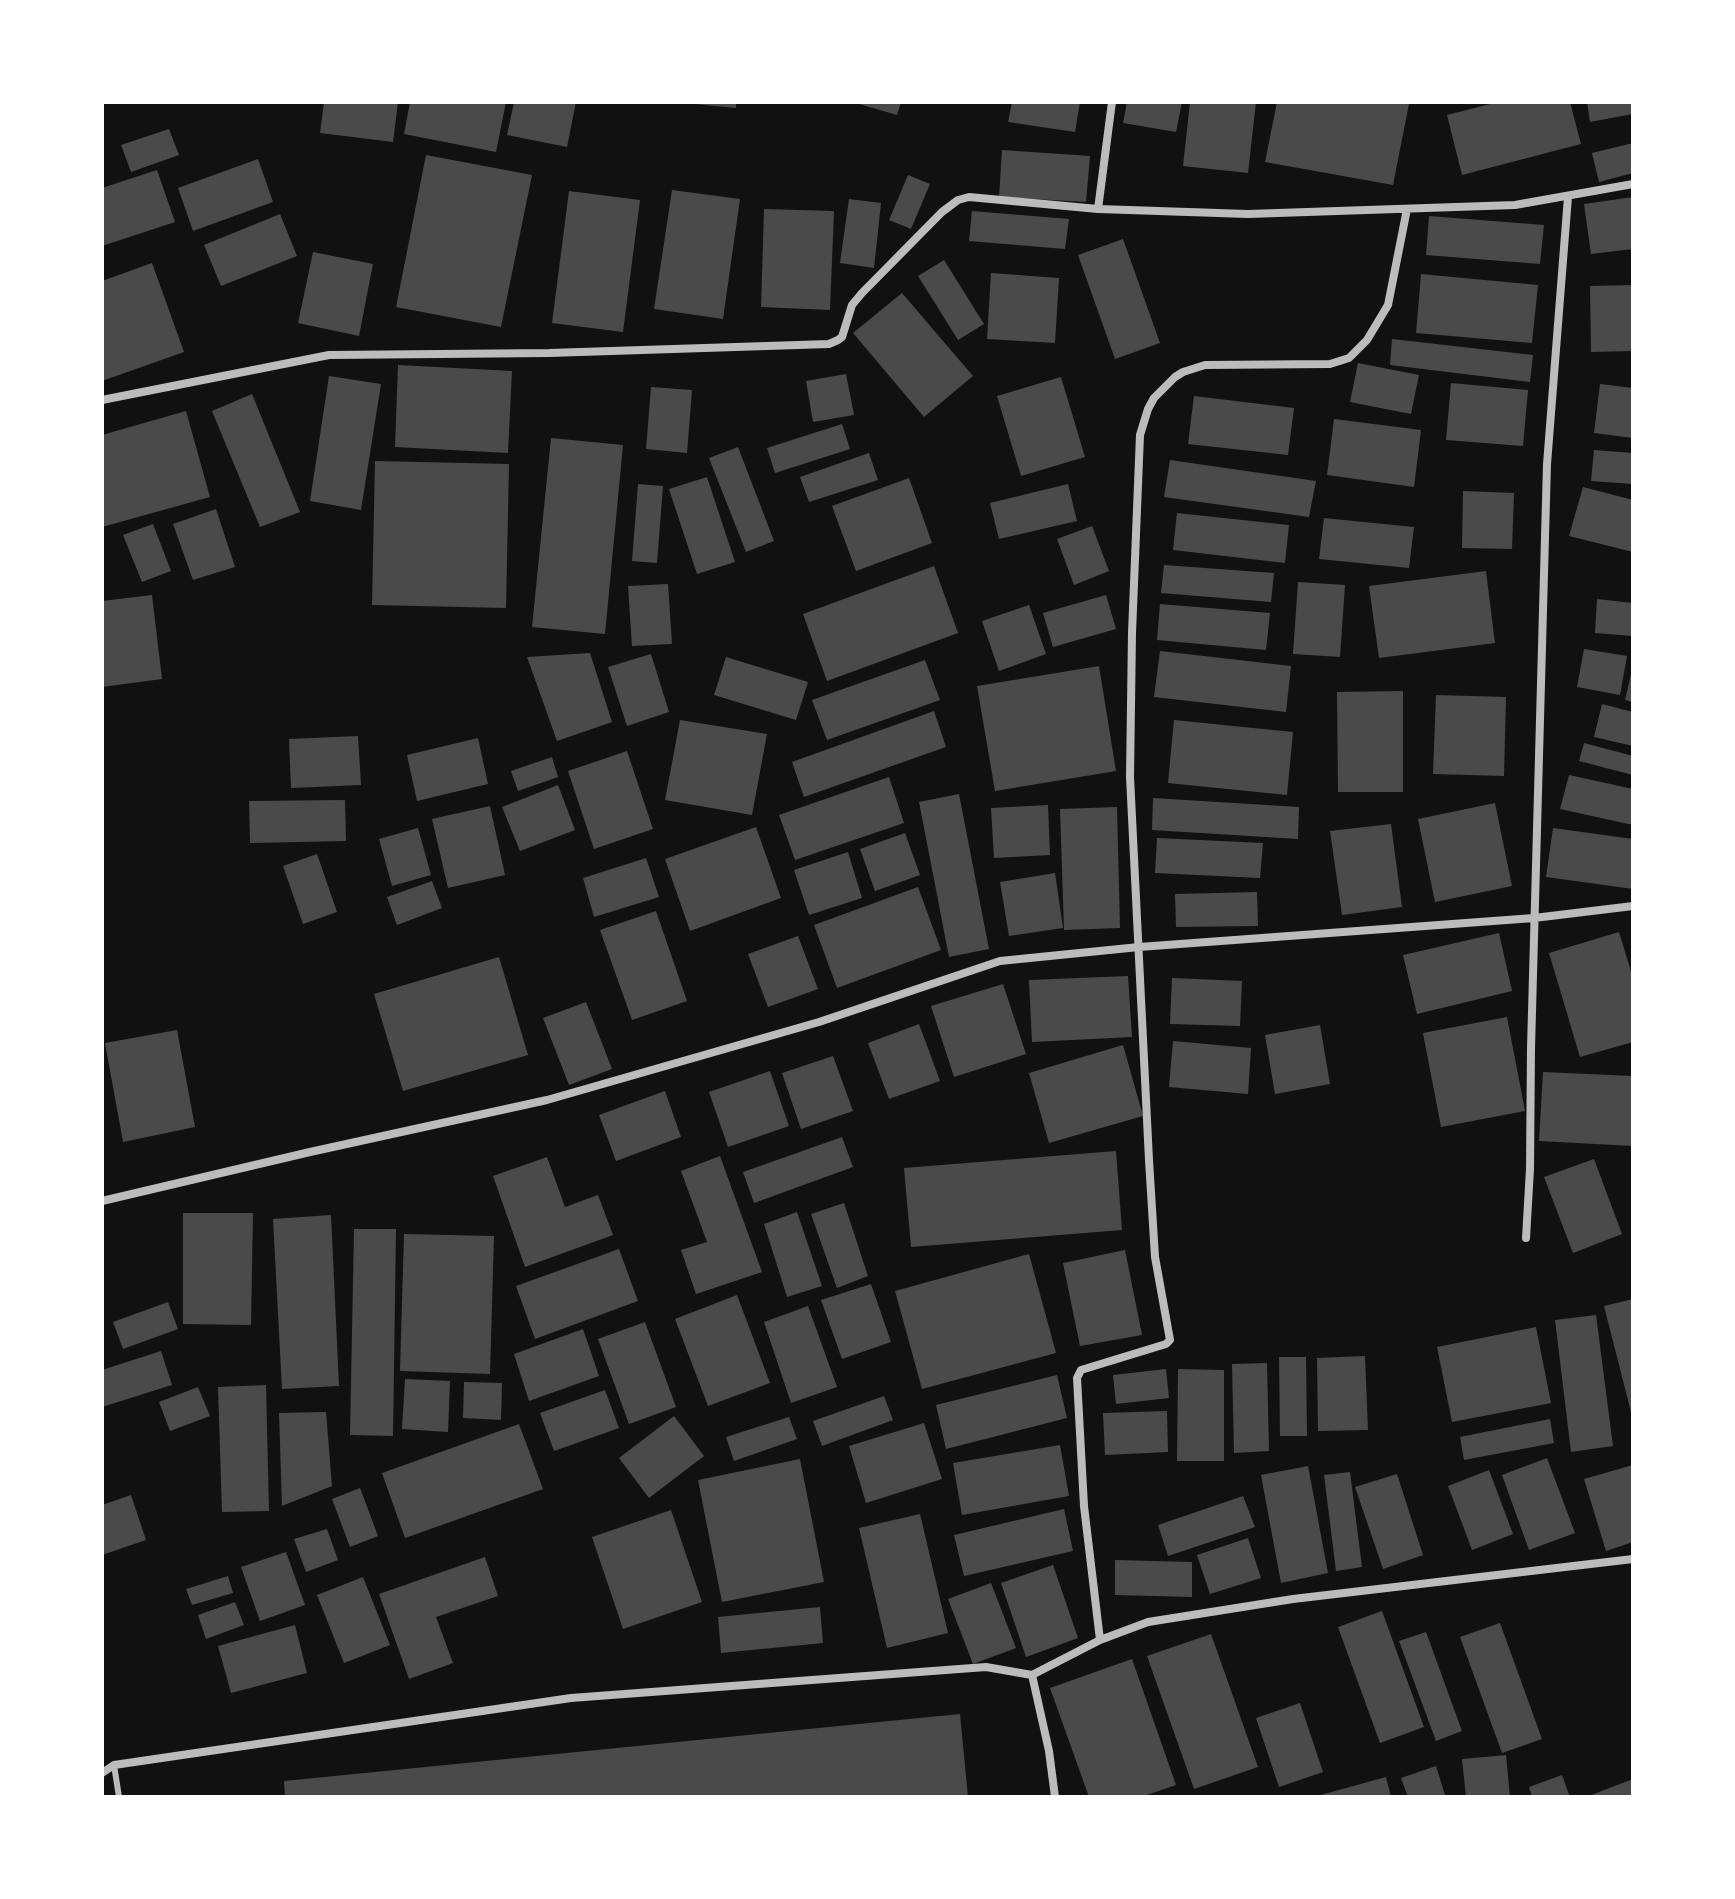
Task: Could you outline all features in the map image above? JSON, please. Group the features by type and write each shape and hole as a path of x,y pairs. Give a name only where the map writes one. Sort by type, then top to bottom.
{"street":[{"path":"1098,209 1112,102"},
{"path":"102,400 329,355 549,353 829,344 842,337 852,305 862,293 942,212 958,200 977,197 1098,209 1248,214 1515,205 1633,184"},
{"path":"1526,1238 1547,464 1568,197"},
{"path":"1100,1640 1084,1506 1077,1378 1081,1370 1166,1344 1170,1340 1155,1257 1130,777 1140,435 1154,398 1183,372 1205,365 1330,364 1349,358 1367,340 1388,305 1407,209"},
{"path":"102,1201 547,1100 819,1022 1000,961 1139,947 1534,918 1633,906"},
{"path":"102,1773 114,1765 571,1698 986,1667 1032,1675 1100,1640 1148,1622 1279,1602 1633,1559"},
{"path":"1032,1675 1049,1751 1055,1797"}],"lane":[{"path":"114,1765 119,1797"}],"building":[{"path":"324,102 398,102 393,142 320,133"},
{"path":"410,102 506,102 496,152 404,134"},
{"path":"514,102 576,102 567,147 507,135"},
{"path":"736,102 736,108 695,104"},
{"path":"852,102 901,102 897,115"},
{"path":"1012,102 1080,102 1075,132 1008,122"},
{"path":"1127,102 1182,102 1176,132 1123,123"},
{"path":"1190,102 1256,102 1248,173 1183,166"},
{"path":"1277,102 1409,104 1393,185 1265,162"},
{"path":"1498,102 1570,102 1581,144 1462,175 1447,115"},
{"path":"1587,102 1633,102 1633,114 1590,122"},
{"path":"169,129 179,155 131,172 121,145"},
{"path":"1633,143 1633,173 1599,182 1592,153"},
{"path":"1002,150 1090,156 1086,202 999,197"},
{"path":"426,155 532,175 501,327 396,307"},
{"path":"258,159 273,202 193,231 178,188"},
{"path":"157,170 175,222 102,246 102,188"},
{"path":"908,175 930,184 911,229 889,220"},
{"path":"672,190 740,199 723,319 654,309"},
{"path":"569,191 640,200 623,332 552,323"},
{"path":"1633,197 1633,249 1591,254 1584,204"},
{"path":"849,199 881,203 874,268 840,263"},
{"path":"764,209 834,211 830,310 761,307"},
{"path":"972,211 1069,219 1065,249 969,241"},
{"path":"280,214 297,256 221,286 204,245"},
{"path":"1429,216 1544,225 1540,264 1426,255"},
{"path":"1123,239 1160,343 1115,359 1078,255"},
{"path":"313,252 373,264 359,336 298,323"},
{"path":"944,260 984,324 958,340 918,276"},
{"path":"152,263 184,352 102,381 102,281"},
{"path":"991,273 1059,278 1055,343 987,339"},
{"path":"1421,274 1538,285 1532,343 1416,333"},
{"path":"1633,285 1633,351 1591,352 1590,286"},
{"path":"902,293 973,376 924,417 853,333"},
{"path":"1392,339 1533,355 1530,382 1390,365"},
{"path":"1358,363 1419,375 1411,414 1350,402"},
{"path":"398,365 512,371 508,453 395,447"},
{"path":"846,374 854,415 813,422 806,381"},
{"path":"329,376 381,384 361,510 310,501"},
{"path":"1061,377 1085,457 1021,476 997,396"},
{"path":"1451,383 1528,390 1523,446 1446,440"},
{"path":"1600,384 1633,388 1633,438 1594,433"},
{"path":"651,387 692,390 687,453 646,449"},
{"path":"252,394 300,512 260,527 212,411"},
{"path":"1194,396 1294,408 1288,455 1188,444"},
{"path":"186,411 210,497 102,527 102,435"},
{"path":"1334,419 1421,430 1414,487 1327,475"},
{"path":"842,424 850,449 775,473 767,448"},
{"path":"551,438 623,445 605,634 532,627"},
{"path":"738,447 774,541 746,552 709,458"},
{"path":"1594,450 1633,453 1633,484 1591,481"},
{"path":"869,453 878,480 809,502 800,477"},
{"path":"1170,460 1316,481 1309,517 1164,497"},
{"path":"375,461 509,464 506,608 372,605"},
{"path":"707,477 735,562 697,574 669,489"},
{"path":"909,478 932,543 856,571 832,506"},
{"path":"638,484 663,486 657,563 632,561"},
{"path":"1068,484 1077,521 999,539 990,503"},
{"path":"1583,487 1633,500 1633,552 1569,536"},
{"path":"1463,491 1514,493 1512,549 1462,548"},
{"path":"216,509 235,567 193,580 173,524"},
{"path":"1177,513 1289,525 1285,563 1173,550"},
{"path":"1324,518 1414,527 1409,568 1319,559"},
{"path":"153,524 171,571 142,582 123,535"},
{"path":"1092,526 1109,571 1074,585 1057,539"},
{"path":"1164,565 1274,573 1271,602 1161,593"},
{"path":"934,566 958,633 827,681 803,614"},
{"path":"1486,571 1495,643 1379,658 1369,586"},
{"path":"1298,582 1345,585 1340,657 1293,654"},
{"path":"668,584 672,644 632,646 628,586"},
{"path":"152,595 162,679 102,687 102,601"},
{"path":"1106,595 1116,629 1053,647 1043,613"},
{"path":"1597,599 1633,603 1633,636 1595,633"},
{"path":"1160,604 1270,613 1266,650 1157,640"},
{"path":"1029,605 1046,654 999,671 982,621"},
{"path":"1584,649 1627,656 1620,695 1577,687"},
{"path":"1160,651 1291,666 1286,712 1154,697"},
{"path":"590,653 612,722 557,741 527,657"},
{"path":"651,654 669,712 627,726 608,667"},
{"path":"726,657 808,682 796,720 714,695"},
{"path":"925,660 940,700 827,740 812,700"},
{"path":"1099,666 1116,771 995,791 977,686"},
{"path":"1633,670 1633,702 1625,700"},
{"path":"1403,691 1403,792 1338,792 1337,692"},
{"path":"1436,695 1506,697 1504,776 1433,774"},
{"path":"1602,704 1633,712 1633,746 1594,737"},
{"path":"934,711 946,747 804,797 792,762"},
{"path":"680,720 767,734 752,815 665,800"},
{"path":"1174,720 1293,732 1287,795 1168,783"},
{"path":"358,736 361,785 291,788 289,739"},
{"path":"478,738 488,784 417,801 407,755"},
{"path":"1584,743 1633,756 1633,775 1579,761"},
{"path":"627,751 653,829 594,849 568,771"},
{"path":"552,757 558,777 518,791 511,771"},
{"path":"1569,775 1633,789 1633,825 1560,809"},
{"path":"889,777 904,823 795,860 779,815"},
{"path":"558,785 575,830 520,851 502,807"},
{"path":"959,794 989,949 949,957 919,802"},
{"path":"1153,798 1299,807 1298,839 1152,830"},
{"path":"345,800 346,841 250,843 249,801"},
{"path":"1495,803 1512,886 1435,902 1418,819"},
{"path":"1048,805 1050,855 994,858 991,808"},
{"path":"490,806 505,875 448,888 432,819"},
{"path":"1117,807 1120,928 1064,930 1060,809"},
{"path":"1391,824 1402,907 1342,915 1330,831"},
{"path":"756,827 781,898 690,931 665,859"},
{"path":"418,828 431,875 392,886 379,839"},
{"path":"1553,828 1633,839 1633,889 1546,877"},
{"path":"905,833 920,875 875,891 860,849"},
{"path":"1157,838 1263,843 1260,878 1155,873"},
{"path":"848,852 862,898 809,915 794,870"},
{"path":"317,854 337,912 303,924 283,866"},
{"path":"646,858 659,897 594,917 583,878"},
{"path":"1055,873 1063,928 1009,936 1000,882"},
{"path":"432,881 442,908 397,925 387,897"},
{"path":"918,887 941,950 837,988 814,925"},
{"path":"1257,892 1258,926 1176,927 1175,894"},
{"path":"656,911 687,1001 632,1020 600,930"},
{"path":"1619,932 1633,978 1633,1042 1580,1057 1549,953"},
{"path":"1499,933 1512,991 1417,1014 1403,955"},
{"path":"798,936 818,989 768,1007 748,954"},
{"path":"499,957 528,1055 403,1091 374,994"},
{"path":"1128,976 1132,1037 1032,1042 1029,980"},
{"path":"1172,978 1242,981 1240,1026 1170,1024"},
{"path":"1003,984 1026,1054 954,1077 931,1006"},
{"path":"586,1002 612,1069 569,1085 543,1018"},
{"path":"1507,1017 1525,1111 1441,1127 1423,1033"},
{"path":"919,1024 940,1081 889,1099 868,1043"},
{"path":"1320,1025 1330,1084 1275,1094 1265,1035"},
{"path":"177,1030 195,1127 123,1142 105,1043"},
{"path":"1173,1041 1251,1048 1248,1094 1169,1087"},
{"path":"1123,1045 1143,1116 1049,1143 1029,1073"},
{"path":"833,1056 853,1111 801,1129 782,1073"},
{"path":"770,1071 789,1126 728,1147 709,1092"},
{"path":"1543,1072 1633,1076 1633,1146 1539,1141"},
{"path":"665,1091 681,1137 616,1161 599,1115"},
{"path":"842,1137 853,1167 754,1203 743,1172"},
{"path":"1116,1151 1122,1230 911,1247 904,1168"},
{"path":"720,1156 762,1272 696,1294 681,1250 707,1242 681,1171"},
{"path":"547,1157 565,1207 598,1195 613,1235 525,1267 493,1176"},
{"path":"1594,1159 1622,1234 1573,1253 1544,1177"},
{"path":"844,1203 868,1276 837,1288 811,1214"},
{"path":"797,1212 822,1286 787,1297 764,1224"},
{"path":"183,1213 253,1213 251,1325 183,1324"},
{"path":"331,1215 339,1386 282,1389 273,1219"},
{"path":"354,1229 396,1229 393,1436 350,1435"},
{"path":"404,1234 494,1236 490,1374 400,1371"},
{"path":"619,1249 638,1301 535,1339 516,1286"},
{"path":"1125,1250 1142,1335 1080,1346 1063,1263"},
{"path":"1029,1254 1056,1353 922,1389 895,1291"},
{"path":"871,1284 891,1342 842,1359 821,1300"},
{"path":"737,1295 770,1383 708,1406 675,1319"},
{"path":"1633,1299 1633,1416 1632,1416 1604,1306"},
{"path":"168,1302 178,1329 123,1349 113,1322"},
{"path":"808,1306 837,1387 791,1403 764,1322"},
{"path":"1596,1315 1613,1446 1571,1452 1555,1320"},
{"path":"645,1322 676,1407 629,1424 598,1339"},
{"path":"1536,1327 1551,1403 1452,1422 1437,1347"},
{"path":"583,1329 599,1376 529,1401 514,1354"},
{"path":"161,1351 172,1385 102,1407 102,1370"},
{"path":"1365,1356 1368,1430 1318,1431 1317,1358"},
{"path":"1279,1357 1306,1357 1307,1436 1280,1436"},
{"path":"1267,1363 1269,1451 1234,1453 1232,1364"},
{"path":"1166,1369 1169,1398 1116,1404 1113,1375"},
{"path":"1178,1369 1224,1370 1224,1461 1177,1461"},
{"path":"1057,1375 1067,1418 946,1449 936,1405"},
{"path":"405,1379 450,1381 448,1432 402,1429"},
{"path":"464,1382 502,1383 501,1420 463,1418"},
{"path":"266,1385 269,1511 222,1512 218,1387"},
{"path":"198,1387 210,1416 170,1431 159,1402"},
{"path":"605,1390 619,1428 554,1451 540,1413"},
{"path":"884,1396 893,1420 822,1446 813,1421"},
{"path":"1167,1411 1168,1452 1105,1455 1103,1413"},
{"path":"326,1412 332,1486 282,1506 279,1413"},
{"path":"674,1416 704,1456 649,1498 619,1458"},
{"path":"789,1417 797,1439 734,1461 726,1437"},
{"path":"1550,1419 1554,1443 1464,1460 1460,1437"},
{"path":"924,1423 942,1479 866,1503 849,1446"},
{"path":"519,1424 543,1489 405,1538 382,1473"},
{"path":"1060,1445 1069,1496 962,1515 953,1463"},
{"path":"1547,1458 1575,1533 1529,1550 1502,1475"},
{"path":"800,1459 824,1582 722,1602 698,1480"},
{"path":"1633,1465 1633,1542 1606,1551 1584,1479"},
{"path":"1308,1466 1328,1573 1281,1583 1261,1475"},
{"path":"1489,1470 1513,1534 1472,1550 1448,1486"},
{"path":"1350,1472 1362,1567 1336,1571 1324,1475"},
{"path":"1397,1474 1423,1555 1383,1569 1355,1487"},
{"path":"360,1488 378,1536 350,1547 332,1499"},
{"path":"131,1495 146,1540 102,1555 102,1505"},
{"path":"1243,1496 1255,1527 1168,1556 1158,1525"},
{"path":"1064,1509 1073,1551 964,1576 954,1535"},
{"path":"671,1510 702,1602 623,1629 592,1537"},
{"path":"920,1514 948,1633 887,1648 859,1528"},
{"path":"327,1529 338,1560 306,1572 294,1539"},
{"path":"1248,1538 1261,1578 1210,1594 1197,1555"},
{"path":"286,1552 305,1605 260,1621 241,1567"},
{"path":"485,1557 498,1596 436,1617 453,1663 409,1679 379,1594"},
{"path":"1115,1560 1192,1562 1192,1597 1115,1595"},
{"path":"1053,1565 1078,1638 1026,1657 1001,1583"},
{"path":"228,1576 233,1593 192,1605 186,1589"},
{"path":"363,1577 390,1645 344,1663 317,1595"},
{"path":"991,1583 1016,1648 973,1664 948,1599"},
{"path":"235,1602 244,1625 206,1639 198,1615"},
{"path":"820,1607 823,1643 721,1653 718,1617"},
{"path":"1382,1611 1424,1727 1380,1743 1338,1627"},
{"path":"1500,1623 1542,1739 1502,1753 1460,1637"},
{"path":"295,1625 307,1673 231,1693 218,1646"},
{"path":"1426,1632 1462,1731 1436,1741 1399,1641"},
{"path":"1211,1634 1258,1767 1194,1789 1147,1656"},
{"path":"1132,1659 1176,1785 1141,1797 1089,1797 1050,1688"},
{"path":"1300,1703 1323,1772 1279,1787 1256,1718"},
{"path":"960,1714 968,1797 285,1797 284,1781"},
{"path":"1506,1755 1510,1797 1466,1797 1462,1759"},
{"path":"1436,1766 1445,1795 1408,1797 1401,1778"},
{"path":"1562,1775 1570,1797 1532,1797 1529,1787"},
{"path":"1386,1777 1391,1797 1317,1797 1317,1796"},
{"path":"1633,1779 1633,1797 1586,1797"}]}
